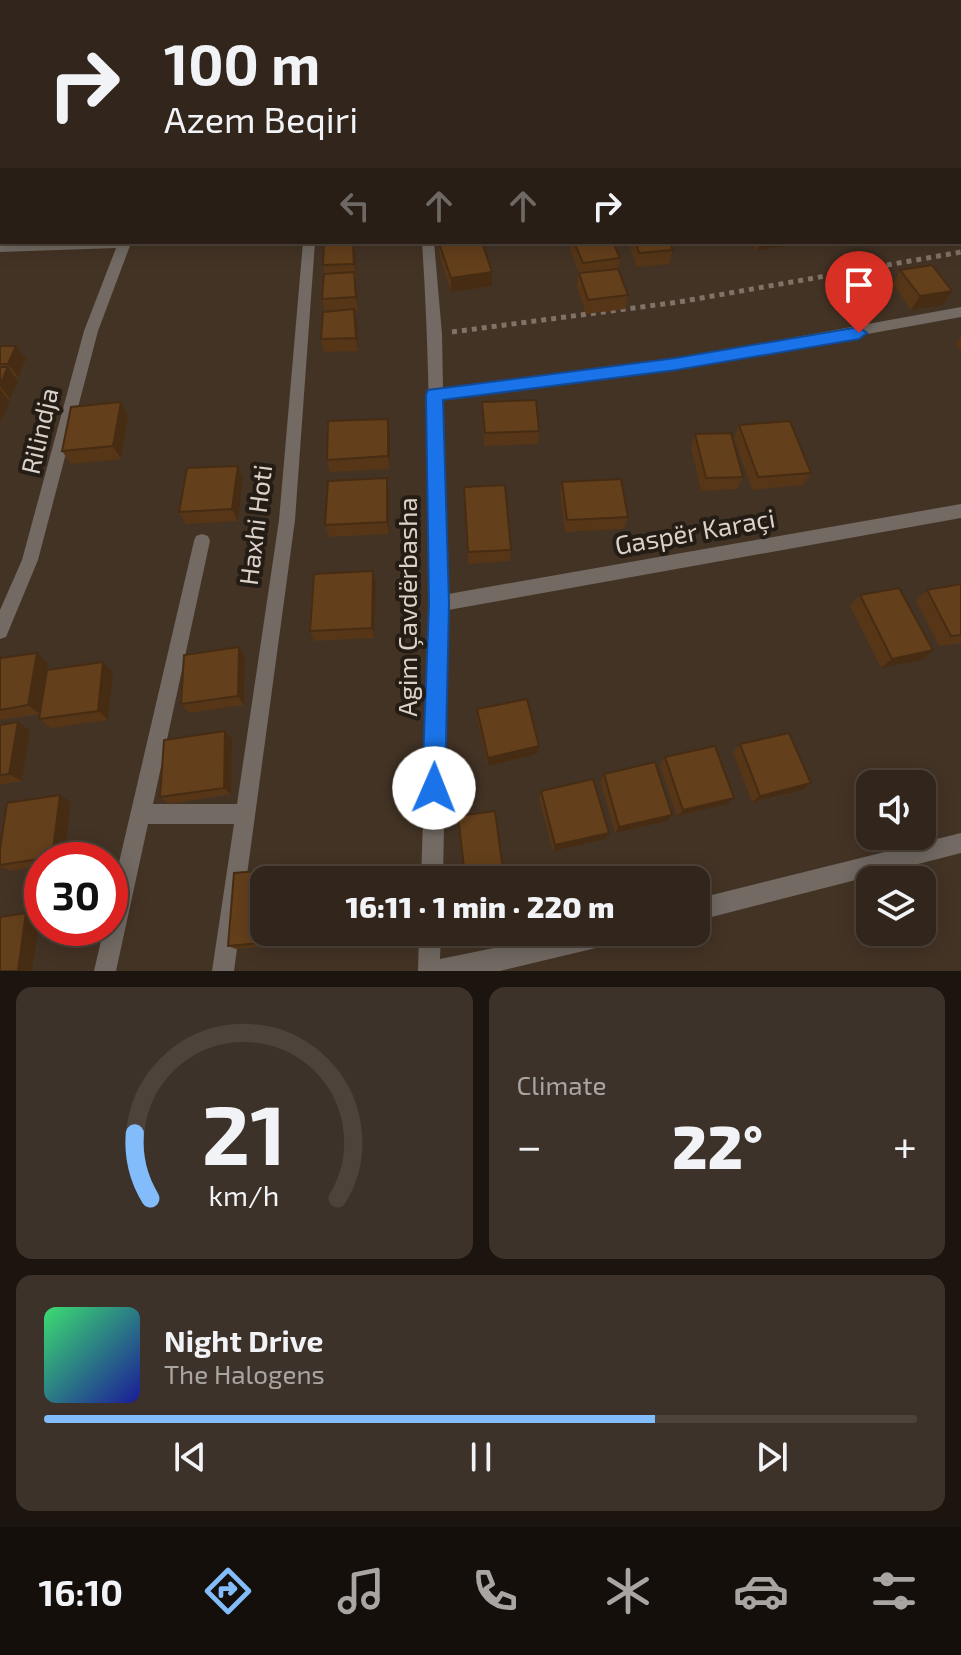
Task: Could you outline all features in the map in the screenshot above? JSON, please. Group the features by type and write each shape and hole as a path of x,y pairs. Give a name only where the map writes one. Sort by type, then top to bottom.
{"street":[{"path":"0,248 83,244"},
{"name":"Rilindja","path":"0,631 30,560 91,331 124,244"},
{"name":"Haxhi Hoti","path":"223,971 287,520 309,244"},
{"name":"Agim Çavdërbasha","path":"428,244 435,334 439,604 432,866"},
{"path":"434,395 676,364 961,312"},
{"name":"Gaspër Karaçi","path":"439,604 961,511"},
{"name":"Haxhi Hoti","path":"105,971 202,541"},
{"path":"140,814 245,814"},
{"path":"710,906 961,843"},
{"path":"429,971 430,946"},
{"path":"438,971 559,946"}],"path":[{"path":"435,334 679,302 961,252"}],"building":[{"path":"324,244 353,244 354,264 323,265"},
{"path":"439,244 483,244 492,272 451,278"},
{"path":"575,244 614,244 620,258 583,263"},
{"path":"637,244 670,244 673,250 639,253"},
{"path":"932,265 952,291 920,296 900,270"},
{"path":"618,269 628,295 588,300 579,273"},
{"path":"354,272 356,297 322,299 324,274"},
{"path":"354,309 356,338 321,339 323,312"},
{"path":"0,346 16,346 8,364 0,364"},
{"path":"0,367 8,367 0,385"},
{"path":"536,400 539,431 485,433 482,402"},
{"path":"121,402 113,446 62,451 71,407"},
{"path":"388,419 388,456 327,460 328,421"},
{"path":"790,421 811,473 758,477 739,425"},
{"path":"731,433 743,477 706,478 695,434"},
{"path":"238,466 232,509 179,512 187,468"},
{"path":"387,478 387,522 325,525 328,481"},
{"path":"621,479 628,517 567,520 562,482"},
{"path":"505,485 511,550 468,552 464,487"},
{"path":"373,571 372,628 310,631 314,574"},
{"path":"961,584 961,635 951,636 927,590"},
{"path":"899,588 933,650 892,659 860,595"},
{"path":"239,647 238,696 181,704 184,655"},
{"path":"37,653 28,705 0,710 0,658"},
{"path":"103,662 98,711 39,719 47,670"},
{"path":"527,699 539,746 488,758 477,709"},
{"path":"18,722 9,774 0,775 0,725"},
{"path":"225,731 224,788 160,797 164,740"},
{"path":"789,733 811,783 760,796 740,744"},
{"path":"715,746 734,798 683,810 665,757"},
{"path":"655,762 672,815 619,827 604,774"},
{"path":"593,779 609,833 555,845 541,791"},
{"path":"60,795 54,842 24,842 24,861 0,865 0,848 7,803"},
{"path":"495,811 502,866 464,866 458,816"},
{"path":"250,872 250,944 228,946 234,873"},
{"path":"24,913 18,971 0,971 0,917"}],"route":[{"path":"434,788 439,604 434,395 676,364 859,333"}]}
